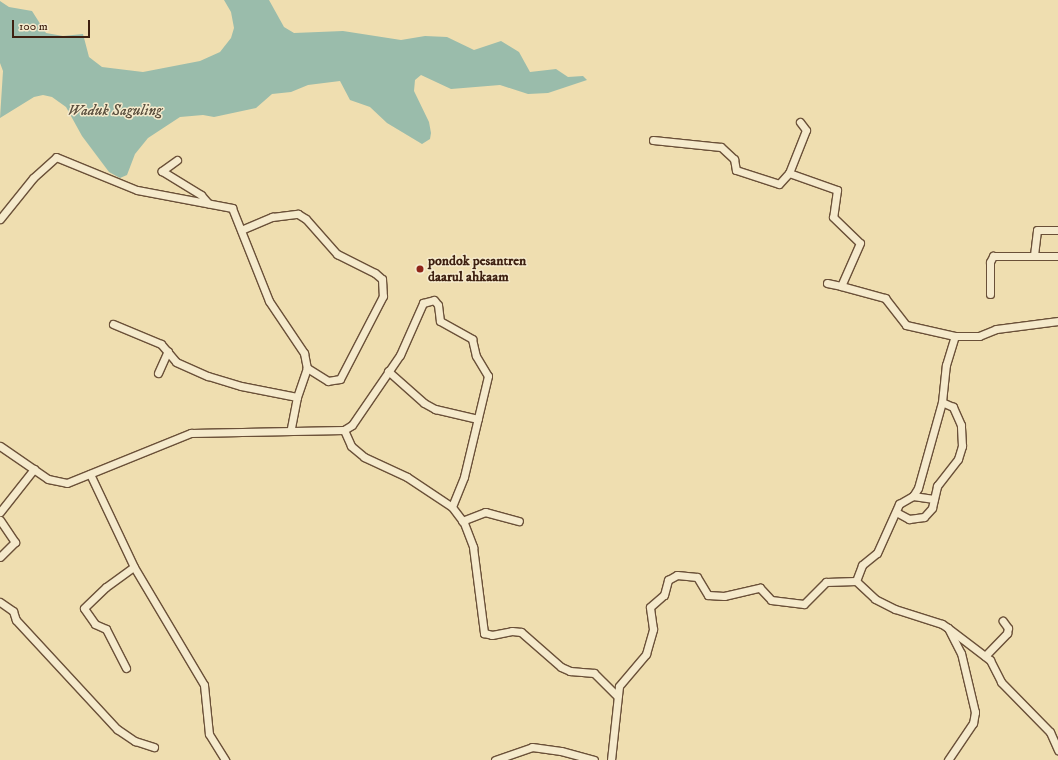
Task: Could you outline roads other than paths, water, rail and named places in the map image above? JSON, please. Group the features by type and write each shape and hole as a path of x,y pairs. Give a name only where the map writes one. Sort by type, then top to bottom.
{"street":[{"path":"653,140 721,147 734,160 736,170 777,183 782,183 789,173 806,129 800,122"},
{"path":"0,219 33,178 56,157 137,190 232,208 269,301 304,352 307,368 296,397 290,429"},
{"path":"177,160 162,171 201,195 208,203"},
{"path":"789,173 837,190 833,217 860,243 841,286"},
{"path":"241,230 272,217 298,214 306,219 338,254 375,273 382,279 382,296 340,380 328,382 307,368"},
{"path":"1034,255 1037,230 1058,230"},
{"path":"990,294 990,262 993,256 1058,256"},
{"path":"827,283 885,298 906,325 955,336 979,336 996,330 1058,321"},
{"path":"0,446 48,479 63,482 90,474 191,433 290,429 344,430 352,425 407,342 423,303 434,300 438,305 440,321 472,339 478,360 487,373 488,378 464,477 452,507"},
{"path":"113,324 161,344 176,362 208,376 241,386 296,397"},
{"path":"914,496 918,488 942,402 946,365 955,336"},
{"path":"158,374 168,351"},
{"path":"388,371 424,403 435,409 478,419"},
{"path":"896,512 909,518 924,517 932,508 937,486 958,459 962,446 962,432 956,412 952,407 942,402"},
{"path":"344,430 350,446 364,457 407,477 452,507 462,521 473,550 478,604 484,633 492,635 512,631 521,632 561,667 570,671 594,673 617,696"},
{"path":"0,512 34,469"},
{"path":"90,474 134,567 204,685 209,734 225,760"},
{"path":"856,581 862,565 877,553 901,502 914,496 934,499"},
{"path":"462,521 485,512 519,521"},
{"path":"0,520 15,541 0,557"},
{"path":"126,668 106,629 95,624 84,608 106,587 134,567"},
{"path":"611,760 617,696 621,682 646,654 653,629 650,607 664,595 670,578 676,575 697,577 708,595 724,596 761,588 771,600 804,604 826,582 856,581 875,599 948,628 986,656 995,666 1001,682 1050,732 1054,745 1058,750"},
{"path":"0,602 13,611 16,620 117,729 135,741 154,747"},
{"path":"986,656 1007,633 1008,628 1003,621"},
{"path":"948,628 961,652 976,712 973,723 948,760"},
{"path":"495,760 532,747 561,751 594,760"}],"water":[{"name":"Waduk Saguling","path":"224,0 269,0 284,27 294,33 343,31 401,40 425,36 447,37 474,50 501,41 519,52 530,72 556,69 568,77 583,76 587,80 548,93 528,94 500,85 451,89 421,75 415,80 414,91 429,122 431,133 430,139 422,144 387,123 370,107 350,100 340,81 308,85 291,92 272,94 256,108 214,117 203,115 180,117 148,138 135,154 127,175 120,178 109,172 82,136 66,107 52,97 43,95 34,97 0,118 3,71 0,63 0,1 9,7 32,11 46,33 63,36 83,34 89,57 102,67 143,72 200,61 220,52 231,38 234,28 231,12"}],"place":[{"name":"pondok pesantren daarul ahkaam","path":"420,269"}]}
